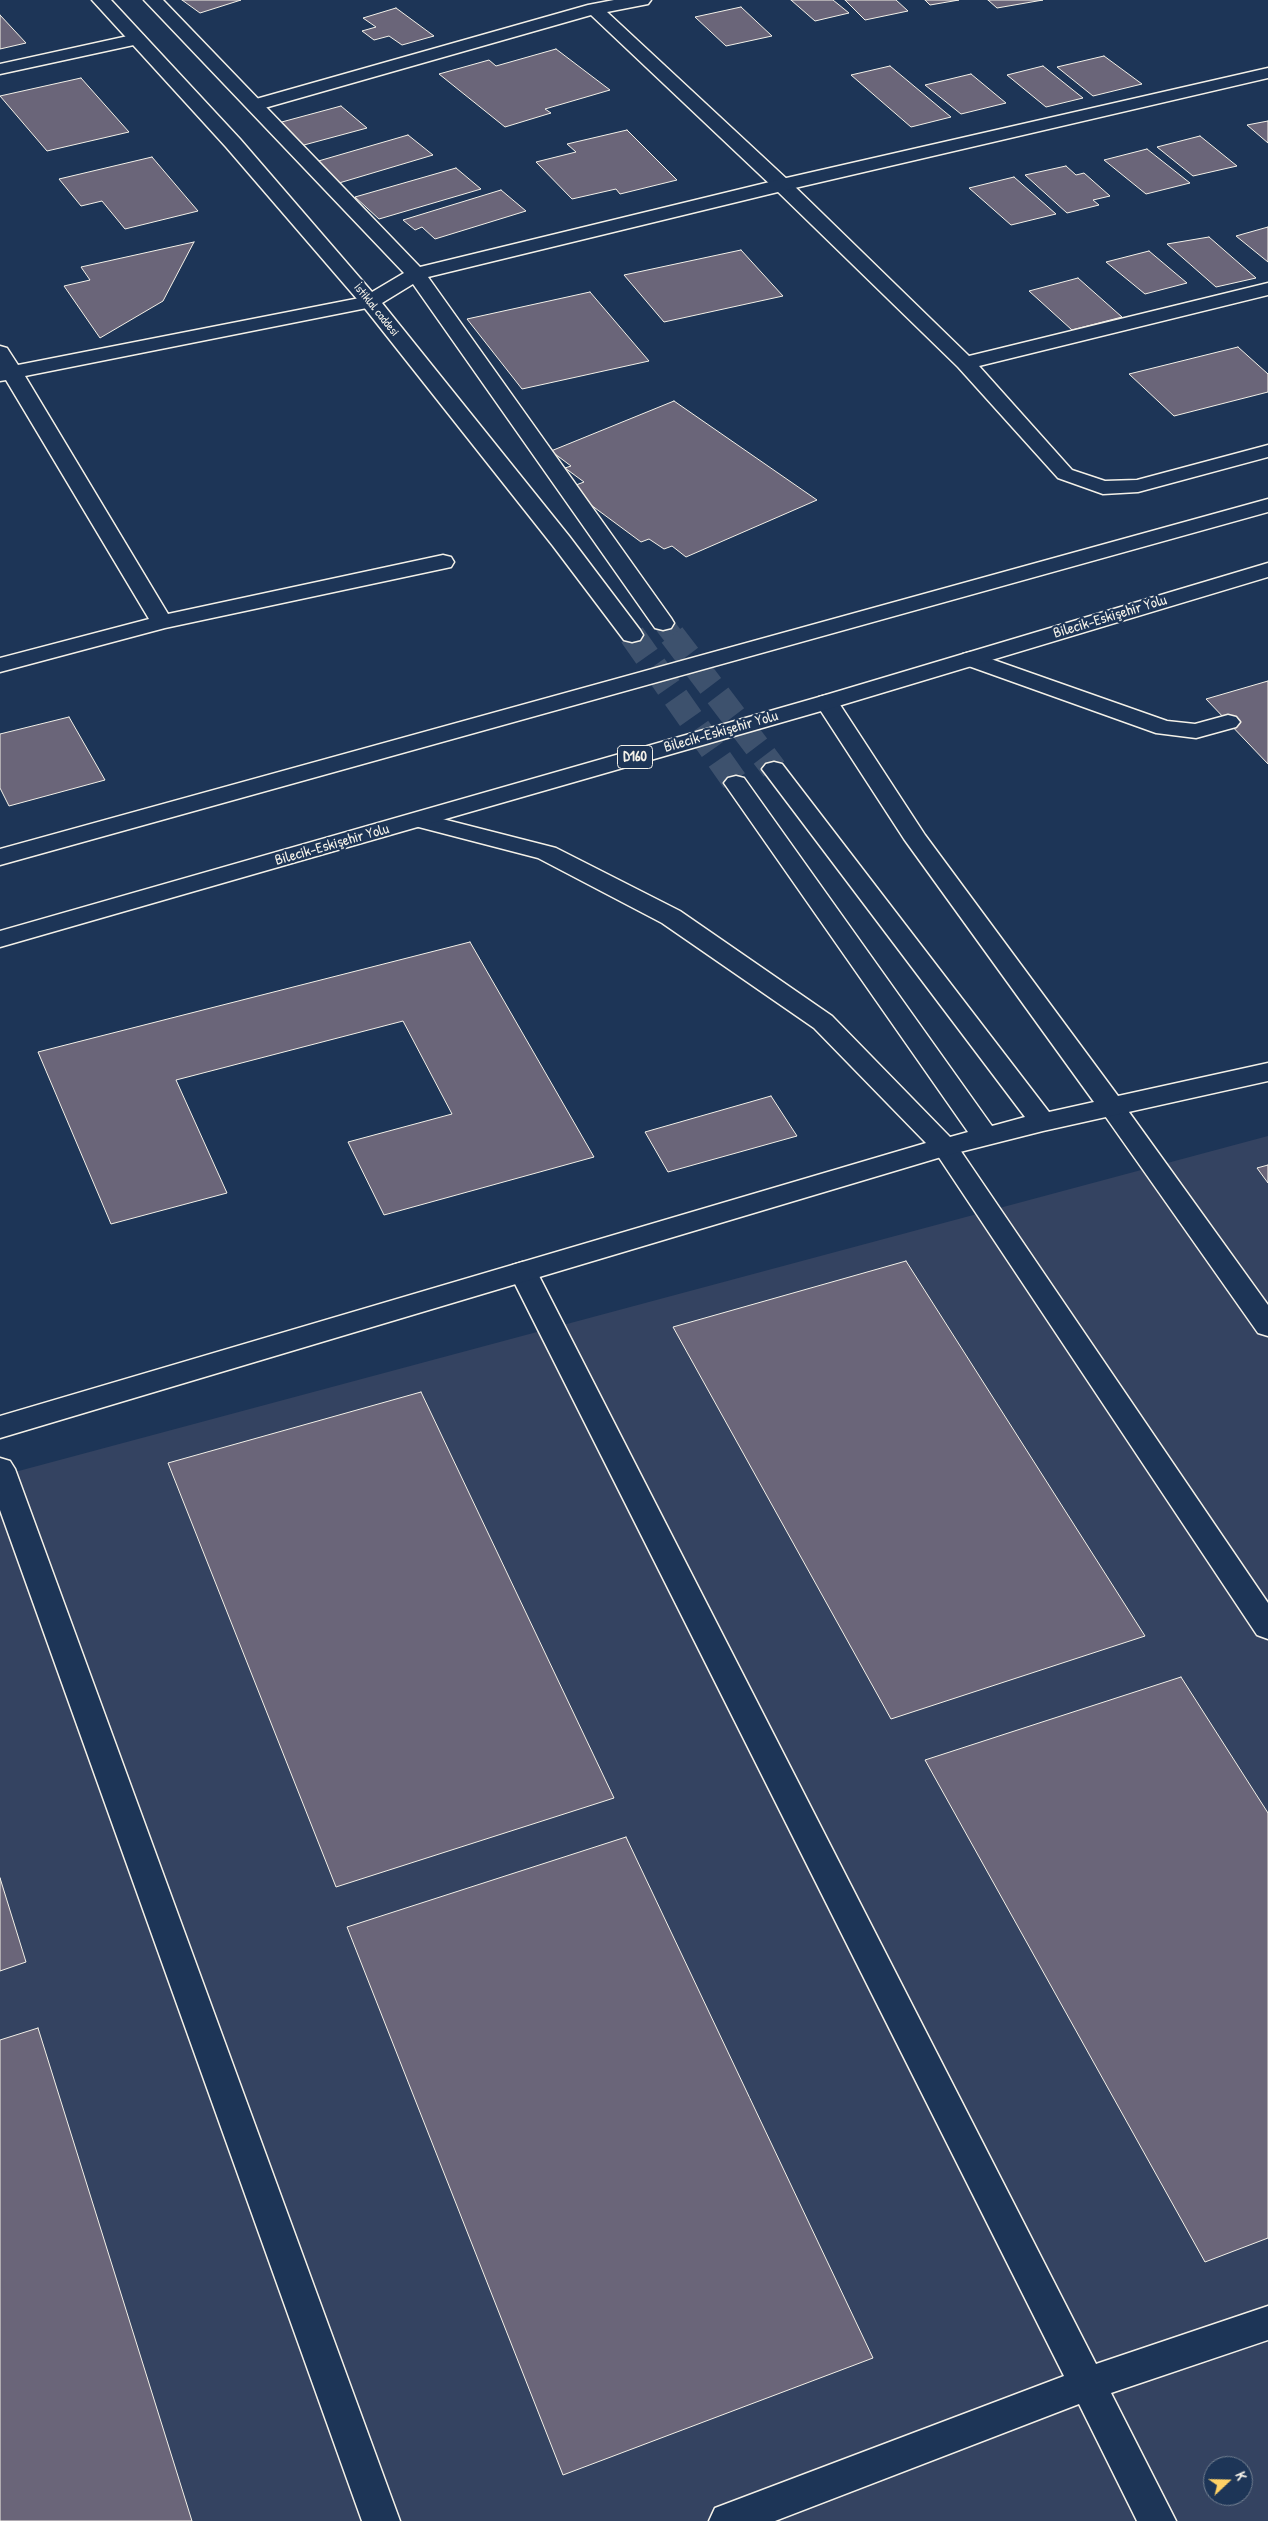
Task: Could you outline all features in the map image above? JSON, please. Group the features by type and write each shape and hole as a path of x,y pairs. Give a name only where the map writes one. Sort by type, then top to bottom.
{"street":[{"name":"İstiklal caddesi","path":"102,0 233,143 370,302 561,542 632,635"},
{"path":"153,0 416,274 597,533 663,622"},
{"path":"255,105 594,9 642,0"},
{"path":"594,9 782,185 965,363 1065,474 1103,488 1138,486 1268,451"},
{"path":"0,69 137,39"},
{"path":"6,373 370,302 416,274 782,185 1268,73"},
{"path":"965,363 1268,289"},
{"path":"0,352 6,373 162,622"},
{"path":"0,857 1268,505"},
{"path":"0,665 162,622 443,562"},
{"name":"Bilecik-Eskişehir Yolu","path":"0,939 827,702 1268,570"},
{"path":"971,658 1164,728 1196,731 1228,722"},
{"path":"827,702 916,839 1112,1107 1268,1326"},
{"path":"774,769 1043,1122"},
{"path":"736,783 985,1136"},
{"path":"419,820 547,853 671,917 823,1022 945,1147 1268,1627"},
{"path":"0,1427 945,1147 1043,1122 1268,1072"},
{"path":"523,1272 1157,2521"},
{"path":"0,1469 381,2521"},
{"path":"728,2521 1087,2384 1268,2323"}],"shaded area":[{"path":"1268,1136 1268,2521 0,2521 0,1476"}],"building":[{"path":"182,0 241,0 200,13"},
{"path":"791,0 833,0 849,13 815,21"},
{"path":"845,0 896,0 908,11 865,20"},
{"path":"925,0 959,0 930,5"},
{"path":"988,0 1043,0 997,8"},
{"path":"741,7 772,36 726,46 695,17"},
{"path":"396,8 434,36 402,45 389,36 374,40 362,31 376,27 363,18"},
{"path":"0,15 26,43 0,49"},
{"path":"556,49 610,90 545,109 551,113 505,127 439,74 489,60 496,66"},
{"path":"1104,56 1142,84 1093,96 1057,67"},
{"path":"890,66 951,117 911,127 851,75"},
{"path":"1043,66 1083,98 1046,107 1007,75"},
{"path":"971,74 1006,103 961,114 925,85"},
{"path":"81,78 129,132 47,151 0,96"},
{"path":"341,106 367,128 304,145 278,123"},
{"path":"1268,121 1268,143 1247,125"},
{"path":"627,130 677,180 620,194 616,189 572,199 536,162 576,152 567,144"},
{"path":"408,135 433,155 339,183 315,162"},
{"path":"1200,136 1237,166 1193,176 1157,147"},
{"path":"1147,149 1190,183 1146,194 1104,160"},
{"path":"152,157 198,211 125,229 102,201 81,206 59,179"},
{"path":"1066,166 1076,175 1084,173 1110,196 1093,200 1099,205 1067,213 1025,175"},
{"path":"456,168 481,189 379,219 355,197"},
{"path":"1014,177 1056,214 1011,225 969,188"},
{"path":"501,190 526,211 435,239 422,227 415,230 403,220"},
{"path":"1268,227 1268,262 1236,236"},
{"path":"1209,237 1256,278 1216,287 1167,244"},
{"path":"194,242 163,301 100,338 64,286 90,280 81,267"},
{"path":"741,250 783,296 664,322 624,275"},
{"path":"1149,251 1187,283 1145,294 1106,262"},
{"path":"1078,278 1122,317 1072,330 1029,291"},
{"path":"590,292 649,361 522,389 467,319"},
{"path":"1238,347 1268,374 1268,392 1174,416 1129,374"},
{"path":"674,401 817,500 686,557 672,546 664,549 649,539 641,542 568,488 584,482 565,468 571,466 551,451"},
{"path":"1268,681 1268,764 1206,699"},
{"path":"69,717 105,780 9,806 0,788 0,734"},
{"path":"470,942 594,1157 384,1215 348,1142 452,1114 403,1021 176,1080 227,1193 111,1224 38,1052"},
{"path":"771,1096 797,1136 668,1172 645,1132"},
{"path":"1268,1165 1268,1183 1257,1168"},
{"path":"906,1261 1145,1636 891,1719 673,1327"},
{"path":"421,1392 614,1798 336,1887 168,1463"},
{"path":"1181,1677 1268,1813 1268,2238 1205,2262 925,1760"},
{"path":"626,1837 873,2358 563,2475 347,1927"},
{"path":"0,1878 26,1962 0,1971"},
{"path":"38,2028 192,2521 0,2521 0,2040"}],"tunnel":[{"path":"663,623 673,636"},
{"path":"632,635 736,783"},
{"path":"672,635 774,769"}]}
